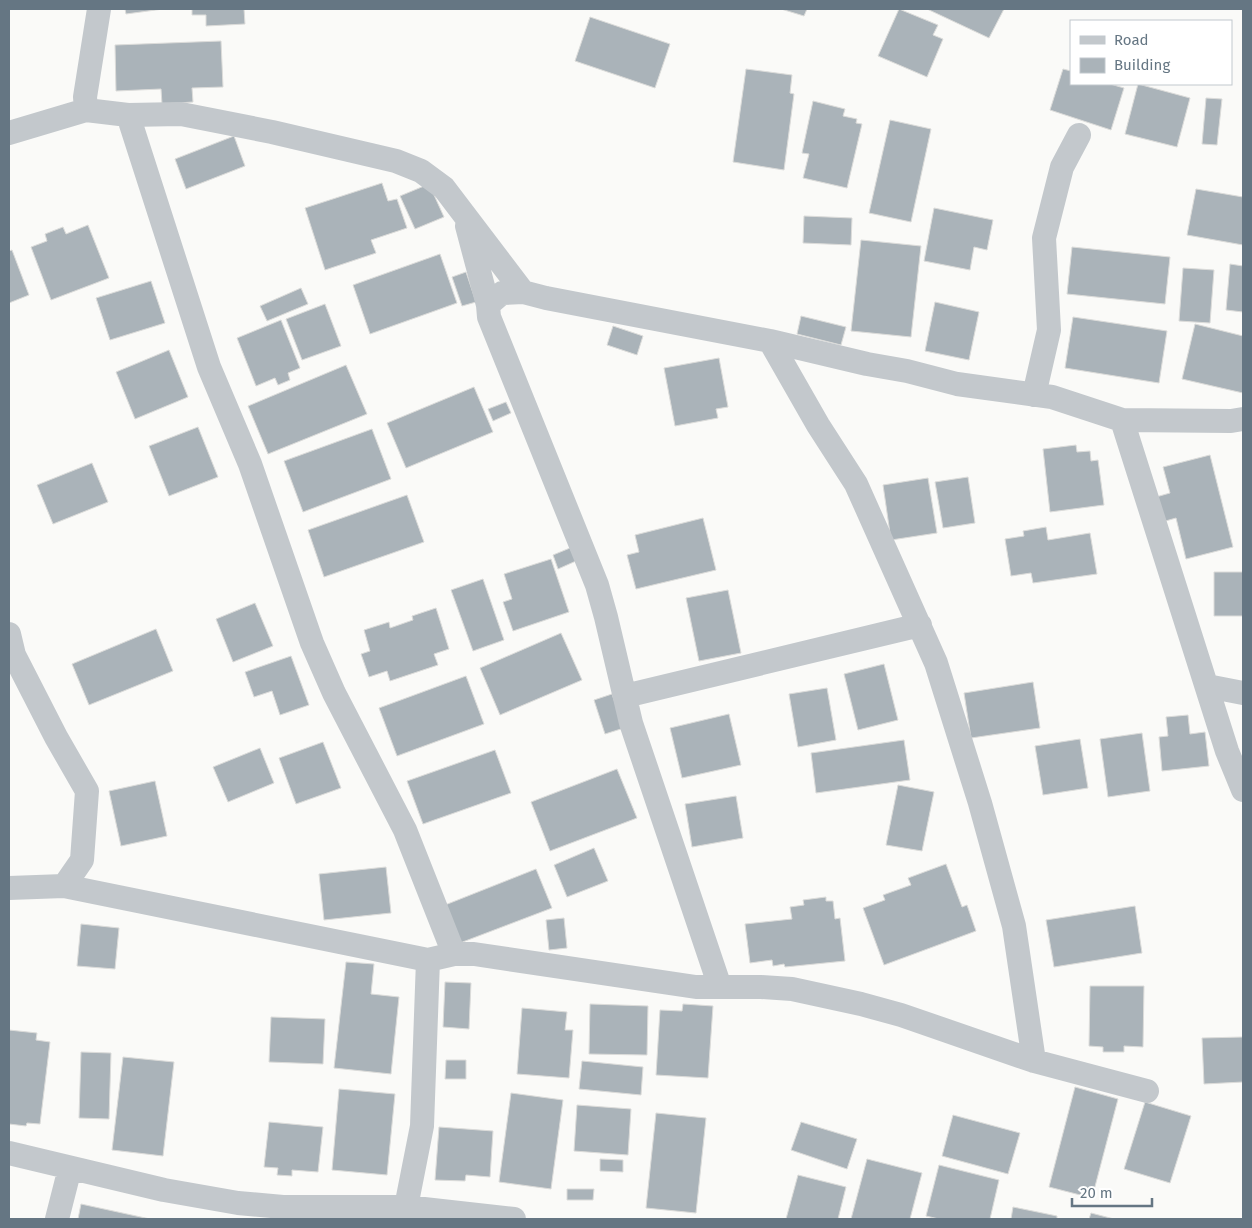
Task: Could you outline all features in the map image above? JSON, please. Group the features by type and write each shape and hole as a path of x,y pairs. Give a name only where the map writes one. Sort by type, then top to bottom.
{"street":[{"path":"86,110 85,97 99,9"},
{"path":"9,133 86,110 128,115 180,114 272,132 396,161 422,171 444,188 523,292"},
{"path":"128,115 209,367 250,464 312,643 334,693 405,830 454,954"},
{"path":"1034,395 1049,330 1044,238 1062,167 1078,136"},
{"path":"464,214 488,305 489,317 597,585 631,723 720,987"},
{"path":"488,305 502,293 523,292 770,341 957,384 1052,397 1122,420 1231,421 1243,419"},
{"path":"770,341 818,425 856,484 936,663 977,794 1014,926 1034,1061"},
{"path":"1122,420 1228,751 1243,790"},
{"path":"625,696 920,625"},
{"path":"9,634 14,655 56,737 87,790 82,860 64,886"},
{"path":"1207,686 1243,692"},
{"path":"9,888 64,886 428,960 454,954 474,954 696,986 792,989 901,1015 1034,1061 1147,1092"},
{"path":"406,1207 422,1126 428,960"},
{"path":"9,1152 164,1190 238,1204 283,1207 406,1207 443,1215 514,1219"},
{"path":"57,1219 70,1168"}],"building":[{"path":"125,9 163,9 126,14"},
{"path":"192,9 244,9 245,24 206,26 206,15 192,15"},
{"path":"781,9 807,9 804,16"},
{"path":"899,9 938,25 933,35 943,39 927,77 878,56"},
{"path":"927,9 1004,9 989,38"},
{"path":"590,17 670,44 655,88 575,61"},
{"path":"221,41 223,87 192,88 193,102 162,104 161,89 116,91 115,45"},
{"path":"746,69 792,75 790,93 794,94 784,170 733,162"},
{"path":"1063,69 1070,71 1070,85 1114,85 1124,88 1111,130 1050,110"},
{"path":"1138,85 1190,98 1177,147 1125,134"},
{"path":"1206,98 1222,99 1217,145 1202,144"},
{"path":"813,101 845,109 843,116 857,119 856,123 862,124 847,188 803,178 809,154 802,153"},
{"path":"890,120 931,129 911,222 869,213"},
{"path":"234,136 245,166 186,189 175,159"},
{"path":"382,183 388,201 397,199 407,228 371,240 376,253 325,270 305,208"},
{"path":"429,184 444,217 415,229 400,196"},
{"path":"1196,189 1243,197 1243,245 1187,235"},
{"path":"934,208 993,220 987,250 974,247 970,270 924,261"},
{"path":"804,216 852,218 851,245 803,243"},
{"path":"88,225 109,278 51,300 31,247 47,241 45,234 63,227 66,234"},
{"path":"861,240 921,246 911,337 851,331"},
{"path":"1072,247 1170,257 1165,304 1067,294"},
{"path":"12,250 29,295 9,303 9,251"},
{"path":"440,254 457,303 370,334 353,285"},
{"path":"1230,264 1243,266 1243,312 1226,310"},
{"path":"1183,268 1214,270 1210,323 1179,321"},
{"path":"466,272 476,302 462,306 452,277"},
{"path":"151,281 165,323 110,340 96,298"},
{"path":"301,288 308,304 267,321 260,306"},
{"path":"935,302 979,312 969,360 925,351"},
{"path":"325,304 341,346 302,360 286,319"},
{"path":"801,316 846,327 841,345 797,334"},
{"path":"1073,317 1167,331 1159,383 1065,368"},
{"path":"281,320 300,368 288,373 290,380 278,385 275,378 256,386 237,338"},
{"path":"1195,324 1243,336 1243,393 1182,379"},
{"path":"613,326 643,336 637,355 607,345"},
{"path":"169,350 188,397 135,419 116,372"},
{"path":"719,358 728,407 716,409 718,418 675,426 664,368"},
{"path":"346,365 367,414 268,454 248,406"},
{"path":"474,387 493,432 406,468 387,423"},
{"path":"506,402 511,413 493,421 488,409"},
{"path":"198,427 218,477 169,496 149,446"},
{"path":"372,429 391,479 303,512 284,461"},
{"path":"1076,445 1077,452 1090,451 1091,461 1098,460 1104,505 1050,512 1043,449"},
{"path":"1210,455 1233,547 1186,559 1176,518 1162,522 1156,497 1170,493 1163,467"},
{"path":"92,463 108,502 53,524 37,485"},
{"path":"968,477 975,523 943,528 935,482"},
{"path":"928,478 937,533 891,540 883,485"},
{"path":"407,495 424,542 324,577 308,530"},
{"path":"703,518 716,570 636,589 627,555 639,552 635,535"},
{"path":"1046,527 1048,540 1090,533 1097,574 1033,583 1031,573 1011,576 1005,539 1024,536 1023,531"},
{"path":"570,548 576,561 558,569 553,555"},
{"path":"551,559 569,612 513,631 503,602 512,599 504,574"},
{"path":"1214,572 1243,572 1243,616 1214,616"},
{"path":"483,579 504,640 473,651 451,590"},
{"path":"728,590 741,653 699,661 686,598"},
{"path":"255,603 273,646 233,662 216,619"},
{"path":"436,608 449,649 434,654 438,665 390,681 387,671 369,677 361,654 370,651 364,630 389,622 390,628 413,620 412,616"},
{"path":"156,629 173,671 89,705 72,664"},
{"path":"561,633 582,680 500,715 480,668"},
{"path":"291,656 309,705 280,715 272,691 254,697 245,672"},
{"path":"884,664 898,720 858,730 844,674"},
{"path":"466,676 484,724 397,756 379,708"},
{"path":"1033,682 1040,728 971,738 964,693"},
{"path":"827,688 836,740 798,747 789,694"},
{"path":"612,694 624,728 605,734 594,700"},
{"path":"729,714 741,765 682,778 670,728"},
{"path":"1188,715 1190,734 1205,732 1209,766 1162,771 1159,737 1168,736 1166,717"},
{"path":"1142,733 1150,791 1108,797 1100,739"},
{"path":"1080,739 1088,788 1043,795 1035,746"},
{"path":"904,740 910,780 816,793 811,753"},
{"path":"323,742 341,788 296,804 279,758"},
{"path":"260,748 274,783 228,802 213,767"},
{"path":"495,750 511,793 423,824 407,781"},
{"path":"617,769 637,818 550,851 531,802"},
{"path":"155,781 167,836 121,846 109,791"},
{"path":"898,785 934,792 922,851 886,845"},
{"path":"736,796 743,838 692,847 685,804"},
{"path":"594,848 608,881 567,897 554,865"},
{"path":"946,864 962,907 967,905 976,931 884,965 863,908 885,900 883,895 911,885 908,878"},
{"path":"386,867 391,913 324,920 319,874"},
{"path":"536,869 552,908 460,943 445,905"},
{"path":"826,897 826,901 833,901 835,919 840,918 845,961 785,967 784,964 773,966 772,960 750,963 745,924 792,919 790,907 804,905 803,900"},
{"path":"1135,906 1142,953 1054,967 1046,920"},
{"path":"564,918 567,948 549,950 546,920"},
{"path":"81,924 119,928 115,969 77,966"},
{"path":"346,962 374,964 371,994 399,997 391,1074 334,1068"},
{"path":"445,982 471,983 469,1029 443,1027"},
{"path":"1090,986 1144,986 1143,1047 1124,1046 1124,1052 1103,1052 1103,1047 1089,1046"},
{"path":"590,1004 648,1006 647,1055 589,1054"},
{"path":"683,1004 713,1006 708,1078 656,1075 660,1010 682,1011"},
{"path":"522,1008 567,1012 565,1030 573,1030 569,1078 517,1074"},
{"path":"271,1017 325,1019 323,1064 269,1062"},
{"path":"9,1030 37,1033 36,1040 50,1042 40,1124 27,1123 26,1126 9,1124"},
{"path":"1243,1037 1243,1082 1204,1084 1202,1038"},
{"path":"81,1052 111,1053 109,1119 79,1118"},
{"path":"123,1057 174,1062 163,1156 112,1150"},
{"path":"446,1060 466,1060 466,1079 445,1079"},
{"path":"582,1061 643,1067 641,1095 579,1089"},
{"path":"1075,1087 1118,1099 1092,1198 1049,1187"},
{"path":"339,1089 395,1094 387,1175 332,1170"},
{"path":"511,1093 563,1100 551,1189 499,1182"},
{"path":"1145,1102 1191,1116 1170,1183 1124,1169"},
{"path":"577,1105 631,1109 628,1155 574,1151"},
{"path":"656,1113 706,1118 696,1213 646,1208"},
{"path":"953,1115 1020,1133 1008,1174 942,1156"},
{"path":"269,1122 323,1127 318,1172 292,1170 292,1176 277,1175 278,1168 264,1167"},
{"path":"801,1122 857,1139 847,1169 791,1150"},
{"path":"439,1127 493,1131 490,1177 466,1175 465,1181 435,1180"},
{"path":"600,1159 623,1160 623,1172 600,1171"},
{"path":"867,1159 922,1173 910,1219 851,1219"},
{"path":"939,1165 999,1180 990,1219 939,1219 926,1216"},
{"path":"798,1175 846,1187 838,1219 786,1219"},
{"path":"567,1189 594,1189 593,1200 567,1200"},
{"path":"81,1204 150,1219 78,1219"},
{"path":"1013,1207 1057,1216 1057,1219 1011,1219"},
{"path":"1091,1213 1114,1219 1089,1219"}]}
